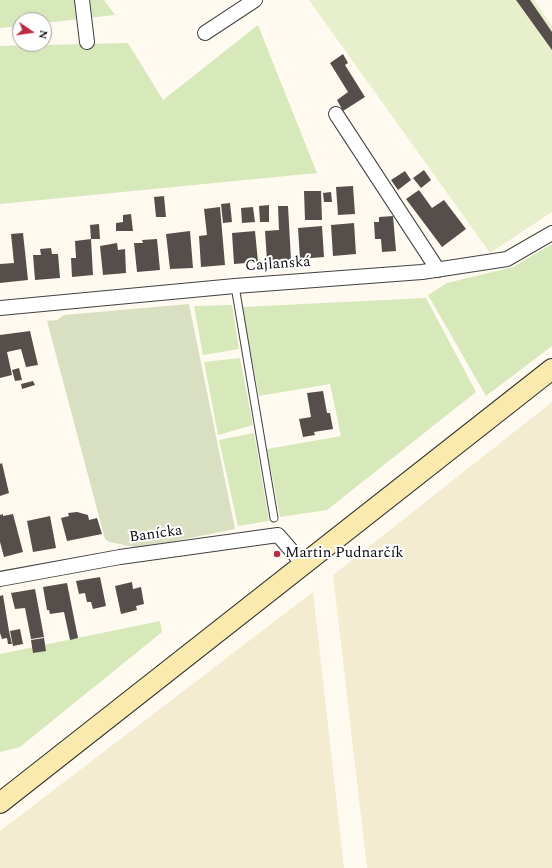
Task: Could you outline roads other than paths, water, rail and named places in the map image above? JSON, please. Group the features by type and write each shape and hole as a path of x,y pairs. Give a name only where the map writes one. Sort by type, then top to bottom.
{"main road":[{"path":"0,803 552,369"}],"street":[{"path":"82,0 87,42"},
{"path":"205,34 255,0"},
{"path":"336,114 438,270"},
{"name":"Cajlanská","path":"0,308 235,286 438,270 507,259 552,233"},
{"name":"Banícka","path":"0,579 120,557 278,535 304,565"}],"lane":[{"path":"235,286 274,518"}],"place":[{"name":"Martin Pudnarčík","path":"277,554"}]}
